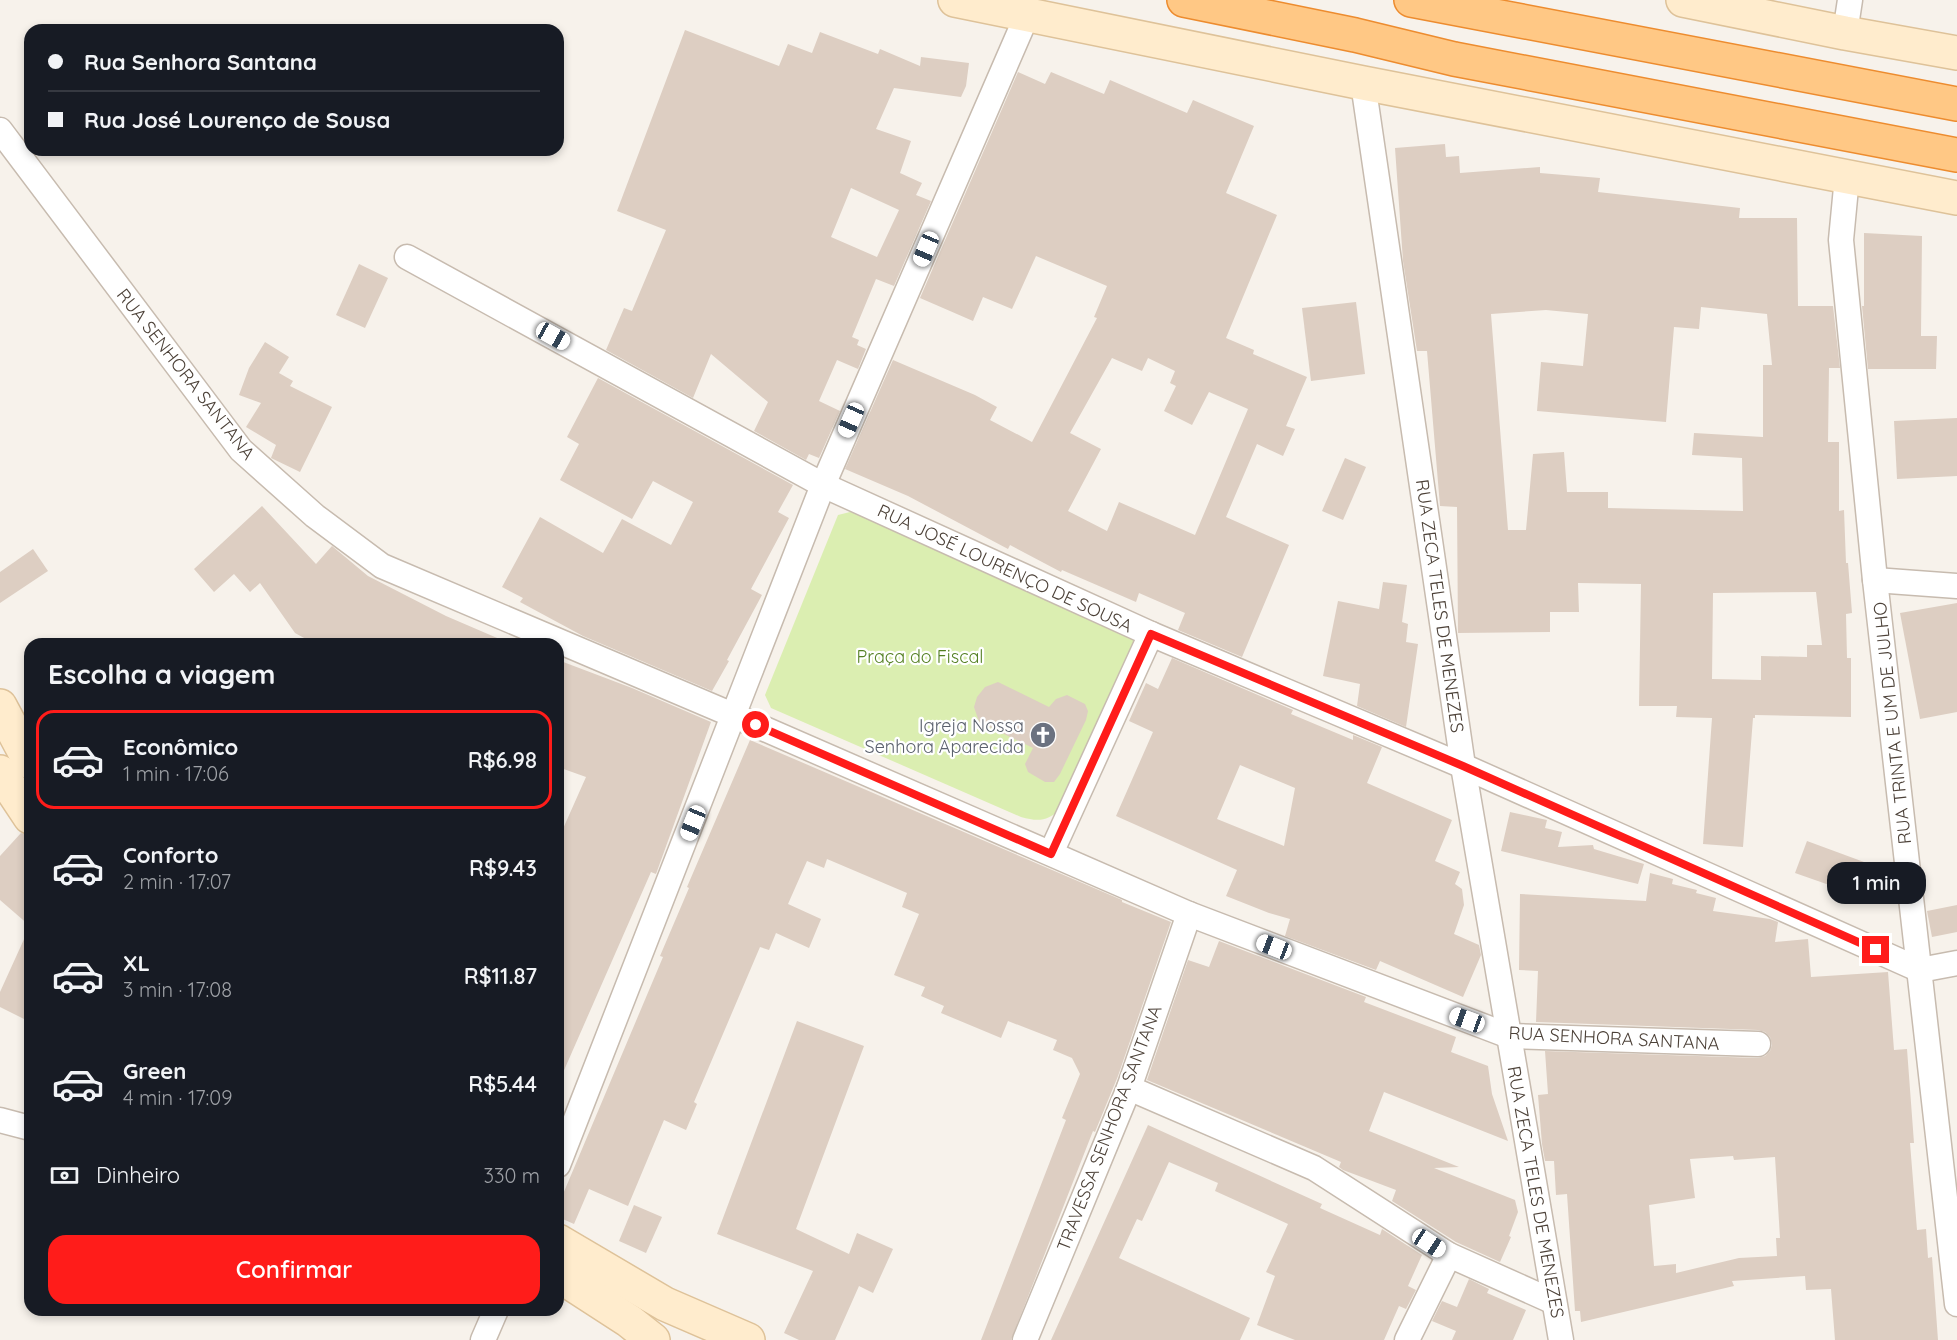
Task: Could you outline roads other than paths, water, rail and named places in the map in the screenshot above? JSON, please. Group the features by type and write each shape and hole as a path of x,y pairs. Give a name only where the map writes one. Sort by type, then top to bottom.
{"highway":[{"path":"1184,0 1355,35 1454,59 1957,155"},
{"path":"1411,0 1957,104"}],"main road":[{"path":"955,0 1028,13 1363,83 1957,198"},
{"path":"1683,0 1845,33 1957,52"},
{"path":"0,706 24,751"},
{"path":"0,772 24,808"},
{"path":"564,1245 724,1336"},
{"path":"564,1279 629,1321 653,1340"}],"street":[{"path":"1845,33 1850,0"},
{"path":"564,1150 735,716 823,485 1028,13"},
{"name":"RUA ZECA TELES DE MENEZES","path":"1363,83 1463,766 1562,1340"},
{"name":"RUA SENHORA SANTANA","path":"0,130 241,450 315,516 382,566 551,638"},
{"name":"RUA TRINTA E UM DE JULHO","path":"1847,177 1841,240 1875,580 1957,1304"},
{"name":"RUA JOSÉ LOURENÇO DE SOUSA","path":"407,257 823,485 1151,634 1463,766 1920,970"},
{"path":"1875,580 1957,586"},
{"path":"1051,854 1151,634"},
{"name":"RUA SENHORA SANTANA","path":"564,643 1189,914 1509,1036 1758,1044"},
{"name":"TRAVESSA SENHORA SANTANA","path":"1025,1340 1129,1088 1189,914"},
{"path":"1920,970 1957,963"},
{"path":"1129,1088 1314,1167 1449,1255 1554,1302"},
{"path":"0,1120 24,1126"},
{"path":"1407,1340 1449,1255"},
{"path":"483,1340 493,1316"}],"place":[{"name":"Igreja Nossa Senhora Aparecida","path":"1043,735"}],"park label":[{"name":"Praça do Fiscal","path":"920,656"}]}
